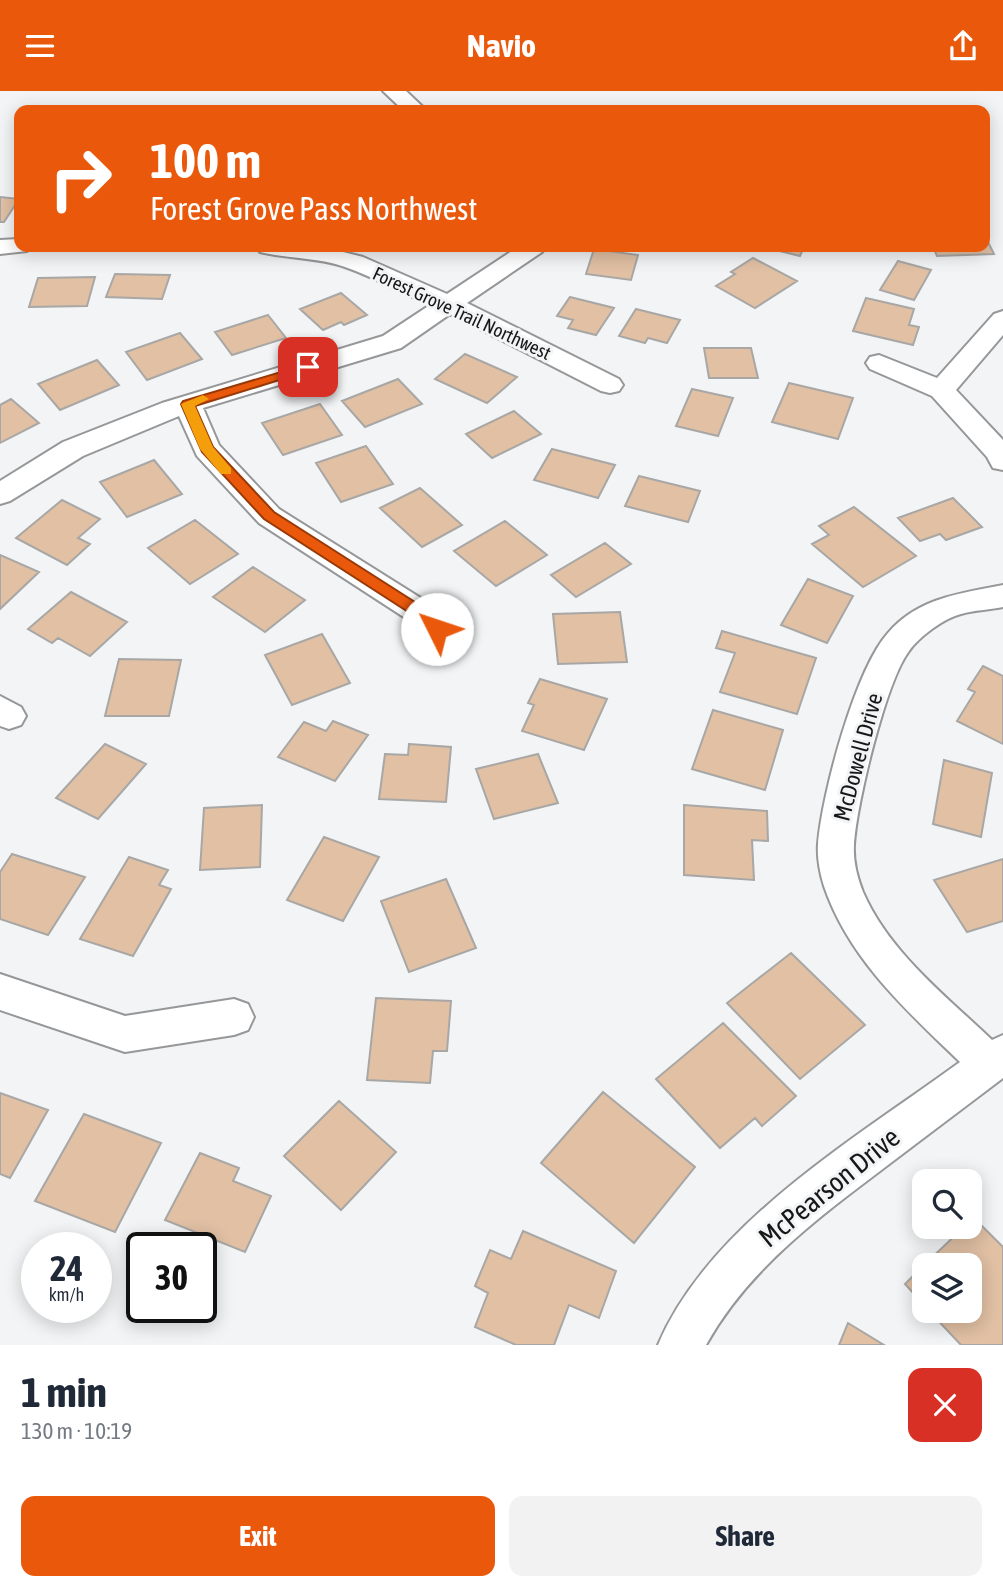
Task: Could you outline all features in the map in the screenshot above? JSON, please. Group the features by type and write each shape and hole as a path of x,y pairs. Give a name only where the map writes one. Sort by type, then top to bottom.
{"street":[{"path":"393,91 409,105"},
{"name":"Forest Grove Trail Northwest","path":"315,252 354,262 449,304 610,385"},
{"path":"0,494 72,449 188,404 393,342 527,252"},
{"path":"941,390 1003,319"},
{"path":"879,363 941,390 998,452 1003,461"},
{"path":"188,404 207,449 269,516 424,615 437,629"},
{"name":"McDowell Drive","path":"996,1059 899,974 860,925 846,896 837,868 836,844 841,806 876,687 898,642 945,608 1003,596"},
{"path":"0,992 125,1034 234,1017"},
{"name":"McPearson Drive","path":"681,1345 694,1318 729,1272 788,1213 996,1059"}],"building":[{"path":"0,197 14,198 14,207 4,222 0,222"},
{"path":"990,246 994,254 937,256 935,252 990,252"},
{"path":"593,252 638,255 631,280 586,274"},
{"path":"784,252 802,252 800,256"},
{"path":"753,258 797,281 755,308 716,286 735,274 731,272"},
{"path":"898,261 931,270 914,300 880,290"},
{"path":"115,274 170,275 162,299 106,297"},
{"path":"95,277 87,306 29,307 38,278"},
{"path":"341,293 367,315 323,330 300,309"},
{"path":"570,297 614,308 596,335 568,328 573,320 557,316"},
{"path":"866,298 914,309 909,325 919,327 913,345 853,331"},
{"path":"636,309 680,320 667,343 648,338 645,343 619,336"},
{"path":"268,315 286,338 232,355 215,332"},
{"path":"180,333 202,359 147,380 126,352"},
{"path":"704,348 751,348 758,378 709,378"},
{"path":"465,354 517,377 487,403 435,379"},
{"path":"97,360 119,385 60,410 38,384"},
{"path":"398,379 422,404 365,427 342,401"},
{"path":"789,383 853,398 838,439 772,422"},
{"path":"692,389 733,398 718,436 676,426"},
{"path":"11,399 39,423 0,443 0,405"},
{"path":"320,404 342,435 283,455 262,423"},
{"path":"514,411 541,434 492,458 466,434"},
{"path":"366,446 393,484 341,502 316,463"},
{"path":"552,449 615,465 598,498 534,480"},
{"path":"154,460 182,494 127,517 100,482"},
{"path":"639,476 700,491 688,522 625,506"},
{"path":"420,488 462,525 422,547 380,508"},
{"path":"953,498 982,527 946,540 940,534 920,541 898,518"},
{"path":"62,500 100,519 78,538 90,544 67,565 16,538"},
{"path":"854,507 916,556 863,587 812,544 829,535 819,526"},
{"path":"195,520 238,554 190,584 148,548"},
{"path":"505,521 547,555 496,586 454,551"},
{"path":"605,543 631,564 576,597 551,575"},
{"path":"0,555 39,572 0,609"},
{"path":"253,567 305,600 265,632 213,597"},
{"path":"808,579 853,596 827,643 781,625"},
{"path":"71,592 127,622 90,656 58,638 52,643 28,629"},
{"path":"620,612 627,662 558,664 553,614"},
{"path":"722,631 816,658 797,714 720,692 735,653 716,648"},
{"path":"322,634 350,683 292,705 265,655"},
{"path":"119,659 181,660 169,716 105,716"},
{"path":"983,666 1003,676 1003,744 957,721 975,692 968,689"},
{"path":"540,679 607,699 584,750 522,731 534,705 528,703"},
{"path":"713,710 783,730 765,790 692,769"},
{"path":"333,721 368,735 335,781 278,757 304,722 326,731"},
{"path":"105,744 146,764 98,819 56,798"},
{"path":"409,744 451,747 446,802 379,799 385,754 408,755"},
{"path":"538,754 558,803 494,819 476,769"},
{"path":"944,760 992,773 981,837 933,824"},
{"path":"262,805 260,867 200,870 204,808"},
{"path":"684,805 767,811 768,841 752,840 754,880 684,875"},
{"path":"324,837 379,857 343,921 287,900"},
{"path":"12,854 85,877 48,935 0,919 0,872"},
{"path":"129,857 168,870 159,885 171,889 133,956 80,939"},
{"path":"1003,859 1003,921 967,932 934,880"},
{"path":"446,879 476,948 409,972 381,901"},
{"path":"791,953 865,1025 800,1079 727,1003"},
{"path":"376,998 451,1001 447,1051 433,1051 430,1083 367,1080"},
{"path":"723,1023 796,1096 762,1126 755,1118 720,1148 656,1079"},
{"path":"603,1092 695,1167 634,1243 541,1163"},
{"path":"0,1093 48,1110 10,1178 0,1174"},
{"path":"339,1101 396,1152 341,1210 284,1156"},
{"path":"84,1114 161,1143 115,1232 35,1201"},
{"path":"200,1153 239,1168 233,1181 271,1196 245,1252 217,1241 217,1232 195,1232 165,1220"},
{"path":"982,1226 1003,1247 1003,1345 961,1345 940,1323 982,1323 982,1253 937,1253 951,1239 982,1239"},
{"path":"523,1231 616,1271 599,1318 569,1305 554,1345 516,1345 475,1327 488,1293 475,1286 490,1250 511,1259"},
{"path":"912,1277 912,1292 905,1284"},
{"path":"848,1323 884,1345 839,1345"}],"slow traffic":[{"path":"203,399 188,404 207,449 226,471"}],"route":[{"path":"308,367 188,404 207,449 269,516 424,615 437,629"}]}
